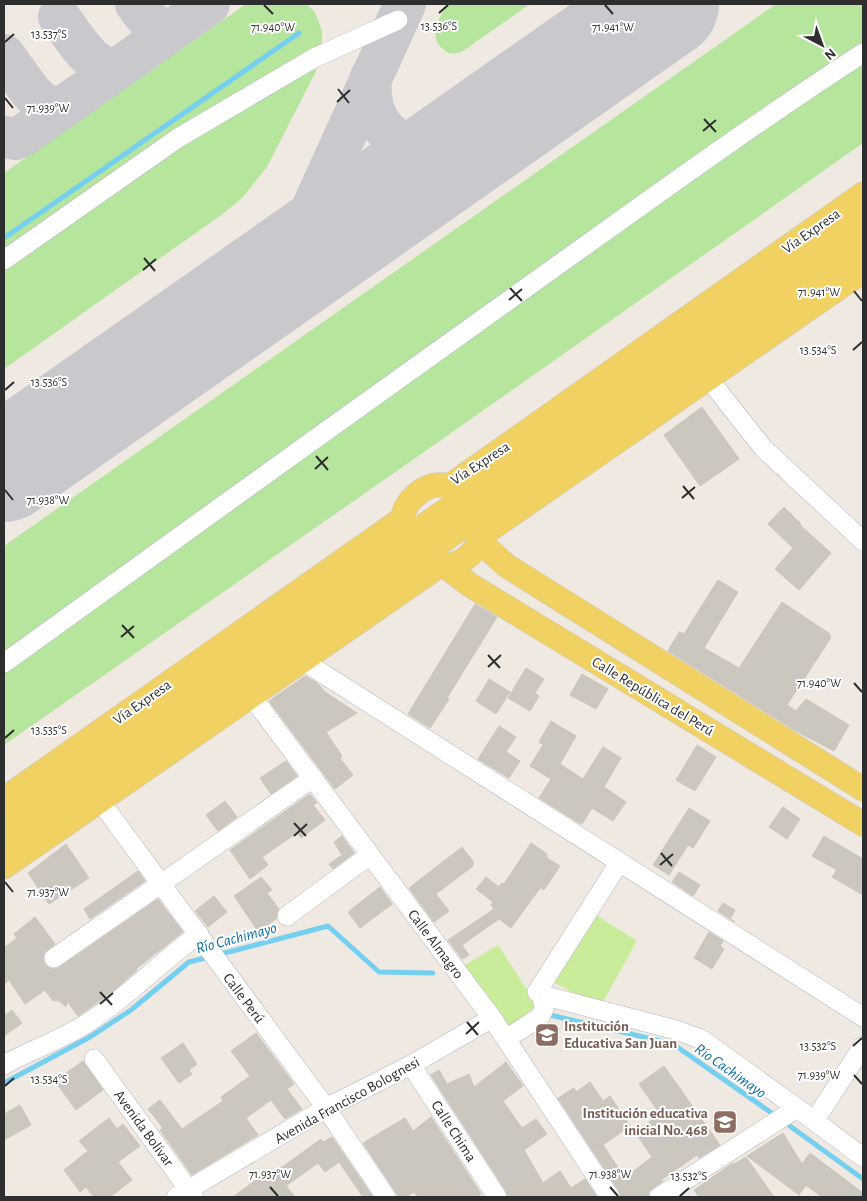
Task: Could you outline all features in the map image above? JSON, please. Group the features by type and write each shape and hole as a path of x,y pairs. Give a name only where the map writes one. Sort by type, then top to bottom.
{"main road":[{"name":"Vía Expresa","path":"473,514 734,285 860,203"},
{"name":"Vía Expresa","path":"707,341 860,203"},
{"name":"Vía Expresa","path":"473,514 707,341 863,245"},
{"name":"Vía Expresa","path":"473,514 708,378 863,270"},
{"path":"707,341 734,285"},
{"path":"707,341 768,335"},
{"name":"Vía Expresa","path":"4,821 403,529 406,507 414,496 425,488 438,485 473,514 474,551 466,559 456,564 434,563 4,845"},
{"path":"473,514 507,566 863,789"},
{"name":"Vía Expresa","path":"4,798 403,529"},
{"path":"403,529 410,550 434,563"},
{"name":"Vía Expresa","path":"4,868 304,661 434,563"},
{"name":"Calle República del Perú","path":"434,563 863,824"}],"street":[{"path":"4,260 178,138 314,58 398,20"},
{"path":"4,663 341,419 796,96 863,53"},
{"path":"708,378 763,448 863,541"},
{"path":"304,661 863,1017"},
{"name":"Calle Almagro","path":"252,697 492,1018 610,1197"},
{"path":"54,958 313,778"},
{"name":"Calle Perú","path":"100,801 326,1108 386,1197"},
{"path":"287,916 370,855"},
{"path":"542,1007 537,992 619,863"},
{"path":"4,1065 90,1022 124,997 176,951 203,940"},
{"path":"506,1039 542,1007"},
{"path":"542,1007 676,1030 702,1039 793,1111 815,1120 863,1157"},
{"name":"Avenida Francisco Bolognesi","path":"186,1195 326,1108 410,1065 492,1018"},
{"path":"815,1120 863,1046"},
{"name":"Avenida Bolívar","path":"94,1059 186,1195"},
{"name":"Calle Chima","path":"410,1065 497,1197"},
{"path":"658,1197 793,1111"}],"green space":[{"path":"246,4 306,4 315,12 322,31 322,46 316,71 267,167 242,198 224,213 4,369 4,173"},
{"path":"447,4 530,4 463,51 453,54 446,52 439,45 435,34 438,22"},
{"path":"776,4 863,4 863,143 4,745 4,546"},
{"path":"596,915 637,941 600,1007 553,982"},
{"path":"498,945 537,1005 507,1029 462,967"}],"building":[{"path":"702,407 739,459 700,486 664,435"},
{"path":"784,507 800,525 831,553 799,590 775,569 793,548 768,524"},
{"path":"718,580 738,592 704,648 739,668 782,602 830,634 830,639 787,705 796,711 806,699 849,725 834,751 794,730 668,651 679,632 684,634"},
{"path":"475,604 497,617 430,728 408,714"},
{"path":"526,668 544,679 535,693 539,696 530,711 508,698"},
{"path":"582,674 608,689 596,709 570,695"},
{"path":"305,676 357,713 326,732 342,756 340,758 353,775 335,789 269,701"},
{"path":"489,679 510,692 496,714 476,701"},
{"path":"551,721 576,736 560,764 583,779 603,747 621,758 604,787 626,802 613,821 592,808 582,824 539,798 551,779 530,766 543,745 539,742"},
{"path":"499,726 516,737 506,752 520,761 509,778 478,759"},
{"path":"697,745 716,757 695,791 676,780"},
{"path":"286,761 297,776 271,794 260,778"},
{"path":"310,794 317,803 313,805 325,820 301,838 297,833 262,857 268,865 250,879 230,850"},
{"path":"225,801 237,817 218,831 206,815"},
{"path":"783,807 800,819 787,839 769,827"},
{"path":"689,808 710,821 693,848 688,845 669,875 653,865"},
{"path":"342,836 354,853 333,869 329,864 342,855 334,842"},
{"path":"824,836 863,859 863,895 832,877 837,870 812,856"},
{"path":"531,843 547,854 547,858 560,866 544,890 540,888 511,928 499,919 462,945 469,955 462,959 448,940 494,909 491,905 493,902 476,889 486,877 499,887 502,883 504,884"},
{"path":"66,844 89,878 49,904 28,873"},
{"path":"462,847 473,861 473,866 436,894 449,911 434,922 409,888"},
{"path":"138,871 145,881 90,919 84,909"},
{"path":"679,872 700,885 693,896 672,882"},
{"path":"261,877 272,890 267,893 279,909 276,919 258,931 234,896"},
{"path":"380,887 392,904 360,928 348,912"},
{"path":"214,896 227,912 208,927 195,911"},
{"path":"158,899 183,932 136,969 113,991 78,1016 67,1001 66,1007 58,1000 53,1001 45,990 25,1004 9,980 4,984 4,948 17,938 14,934 35,917 55,944 44,953 43,958 45,965 55,969"},
{"path":"723,903 735,910 730,919 718,911"},
{"path":"709,932 723,941 720,946 724,949 712,969 694,958"},
{"path":"12,1010 22,1023 4,1036 4,1016"},
{"path":"256,1033 294,1084 287,1089 302,1109 285,1119 271,1100 246,1118 258,1135 192,1175 160,1130 163,1128 148,1109 160,1100 182,1129 223,1101 221,1097 250,1076 231,1051"},
{"path":"183,1043 197,1064 189,1070 192,1074 179,1083 161,1058"},
{"path":"83,1061 103,1090 76,1110 55,1081"},
{"path":"506,1062 523,1086 503,1101 522,1128 536,1119 547,1134 524,1150 543,1183 560,1171 571,1188 585,1179 597,1197 508,1197 506,1191 431,1075 439,1070 447,1084 469,1074 474,1087"},
{"path":"664,1066 720,1145 699,1158 697,1155 661,1180 663,1181 649,1191 648,1197 621,1197 619,1191 558,1098 574,1088 576,1092 590,1082 603,1101 610,1096 630,1126 603,1145 625,1178 652,1157 635,1132 660,1114 639,1084"},
{"path":"20,1105 31,1125 4,1140 4,1114"},
{"path":"431,1117 481,1194 477,1197 418,1197 414,1192 406,1197 399,1197 363,1143 405,1118 413,1131"},
{"path":"109,1118 117,1129 123,1124 140,1146 118,1162 132,1180 110,1197 94,1197 86,1187 80,1192 64,1170 88,1151 79,1141"},
{"path":"783,1133 802,1164 810,1153 863,1193 863,1197 822,1197 806,1185 799,1195 747,1156"},
{"path":"332,1137 373,1197 363,1197 339,1162 325,1172 318,1163 286,1186 295,1197 233,1197 264,1174 267,1178 321,1139 323,1142"},
{"path":"746,1157 774,1197 699,1197 694,1190 733,1163"}],"waterway":[{"path":"4,238 299,33"},
{"name":"Río Cachimayo","path":"217,955 328,926 379,972 433,973"},
{"name":"Río Cachimayo","path":"4,1083 90,1037 131,1010 189,962 209,957"},
{"name":"Río Cachimayo","path":"546,1014 673,1044 776,1116"},
{"name":"Río Cachimayo","path":"783,1121 863,1179"}],"taxiway":[{"path":"136,4 147,19 155,25 174,29"},
{"path":"4,137 16,139 22,136 209,4"},
{"path":"283,272 405,4"},
{"path":"59,17 91,58 107,68 116,70"},
{"path":"4,55 30,91 44,105 62,108"},
{"path":"371,77 371,95 379,122 397,140 437,163"}],"runway":[{"path":"4,468 665,4"}],"place":[{"name":"Institución Educativa San Juan","path":"547,1035"},
{"name":"Institución educativa inicial No. 468","path":"725,1122"}]}
